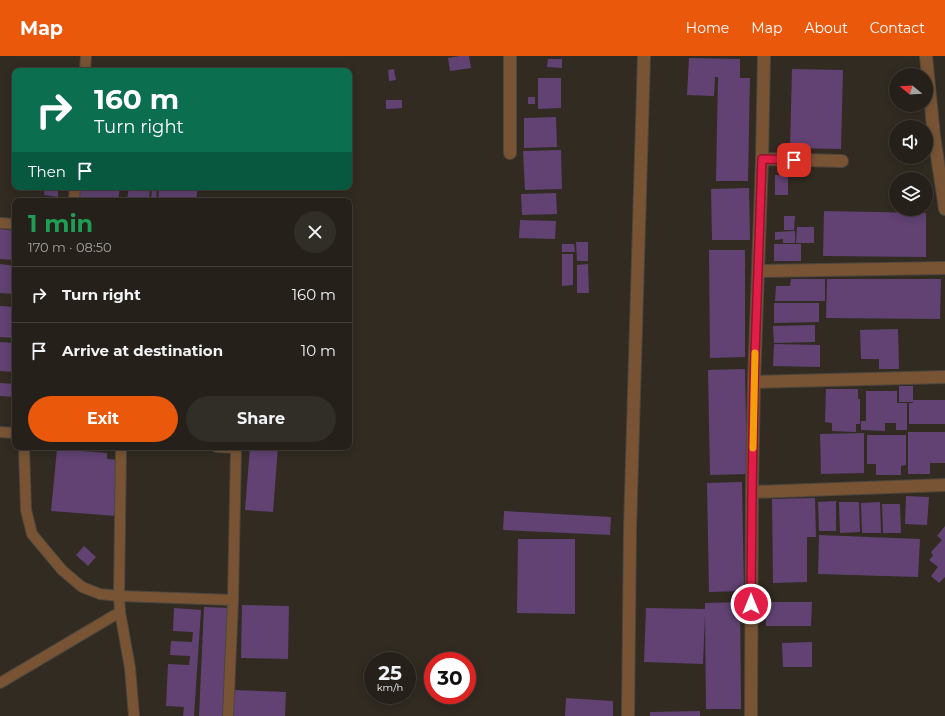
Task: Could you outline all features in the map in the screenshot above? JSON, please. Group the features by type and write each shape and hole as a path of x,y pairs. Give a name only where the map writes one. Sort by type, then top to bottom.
{"street":[{"path":"510,56 510,153"},
{"path":"628,716 630,529 644,56"},
{"path":"751,716 754,382 759,271 764,56"},
{"path":"926,56 939,135 945,209"},
{"path":"762,159 842,161"},
{"path":"759,271 945,268"},
{"path":"754,382 945,377"},
{"path":"752,492 945,485"}],"lane":[{"path":"84,68 86,56"},
{"path":"0,223 12,224"},
{"path":"0,432 12,433"},
{"path":"24,450 26,510 32,534 62,570 82,587 100,594 119,596 233,600"},
{"path":"121,450 119,596 120,612 130,668 134,716"},
{"path":"228,716 233,600 236,450"},
{"path":"0,682 120,612"}],"building":[{"path":"469,56 471,68 450,71 448,58"},
{"path":"689,58 740,59 740,78 750,78 748,181 716,181 718,77 715,77 714,96 687,95"},
{"path":"548,59 562,59 562,68 547,67"},
{"path":"394,69 396,80 389,81 388,70"},
{"path":"792,69 843,70 841,149 790,148"},
{"path":"538,78 561,78 561,108 538,109"},
{"path":"528,97 535,97 535,104 528,104"},
{"path":"386,100 402,100 402,108 386,109"},
{"path":"556,117 557,147 524,148 524,118"},
{"path":"561,150 562,189 525,190 523,151"},
{"path":"775,175 788,175 788,195 775,195"},
{"path":"749,188 750,240 712,240 711,189"},
{"path":"45,190 58,190 58,197 44,195"},
{"path":"78,190 120,190 118,198 77,198"},
{"path":"129,190 150,190 149,198 127,198"},
{"path":"152,190 157,190 156,198 151,198"},
{"path":"159,190 198,190 196,198 158,198"},
{"path":"556,193 557,214 522,215 521,194"},
{"path":"824,211 889,212 889,216 926,216 926,257 823,256"},
{"path":"784,216 795,216 794,230 784,230"},
{"path":"520,220 556,221 555,239 519,238"},
{"path":"797,227 814,227 814,243 796,243"},
{"path":"0,229 12,231 12,260 0,259"},
{"path":"795,231 795,243 783,243 783,239 775,240 775,232"},
{"path":"576,242 588,242 588,261 577,261"},
{"path":"562,244 574,244 575,252 562,252"},
{"path":"774,244 801,244 801,261 774,261"},
{"path":"709,250 745,250 745,357 710,358"},
{"path":"562,254 573,254 573,285 562,286"},
{"path":"0,264 12,266 12,294 0,293"},
{"path":"588,264 589,293 577,293 577,265"},
{"path":"791,279 825,279 825,301 775,301 776,286 790,286"},
{"path":"827,279 941,279 940,319 826,318"},
{"path":"774,303 819,303 819,322 774,323"},
{"path":"0,306 12,307 12,338 0,337"},
{"path":"815,325 815,342 774,343 773,326"},
{"path":"898,329 899,369 879,369 879,359 861,359 860,330"},
{"path":"0,342 12,343 12,372 0,371"},
{"path":"774,344 820,345 820,367 773,366"},
{"path":"745,369 747,474 710,475 708,370"},
{"path":"0,383 12,384 12,397 0,396"},
{"path":"899,386 913,386 913,400 945,400 945,424 909,424 909,403 913,402 899,402"},
{"path":"826,389 858,389 858,399 860,399 860,424 856,424 856,432 832,431 832,423 825,422"},
{"path":"866,391 897,391 897,403 907,403 907,430 896,430 896,423 885,423 885,431 861,430 861,421 866,421"},
{"path":"908,432 945,432 945,463 930,463 930,474 908,474"},
{"path":"864,433 864,473 821,474 820,434"},
{"path":"867,435 906,435 906,465 901,466 901,475 876,475 876,464 867,464"},
{"path":"57,450 107,453 107,459 121,460 116,516 51,511"},
{"path":"250,450 278,450 273,512 245,510"},
{"path":"742,482 744,591 709,592 707,483"},
{"path":"906,496 929,497 927,525 905,524"},
{"path":"815,498 816,537 807,537 807,582 773,583 772,499"},
{"path":"836,501 836,531 819,531 818,502"},
{"path":"839,502 859,502 860,532 840,533"},
{"path":"880,502 881,533 862,533 861,503"},
{"path":"882,504 900,504 901,533 883,533"},
{"path":"504,511 611,517 610,535 503,530"},
{"path":"945,526 945,577 939,583 931,576 938,567 929,560 933,556 931,552 942,540 937,536"},
{"path":"819,535 920,539 918,577 818,574"},
{"path":"518,539 575,539 575,614 517,613"},
{"path":"84,546 96,557 88,566 76,555"},
{"path":"740,602 741,709 706,709 705,615 703,664 644,662 646,608 705,609 705,603"},
{"path":"766,602 812,602 811,626 766,626"},
{"path":"242,605 289,606 288,659 241,658"},
{"path":"204,607 230,608 225,716 199,716"},
{"path":"174,608 201,610 194,716 183,716 184,707 166,706 168,664 189,665 190,656 170,655 171,641 192,642 193,632 173,631"},
{"path":"812,642 812,667 783,667 782,643"},
{"path":"234,690 286,692 285,716 234,716"},
{"path":"566,698 613,701 613,716 565,716"},
{"path":"700,711 700,716 650,716 650,712"}],"slow traffic":[{"path":"753,448 755,353"}],"route":[{"path":"751,604 754,382 762,159 794,160"}]}
